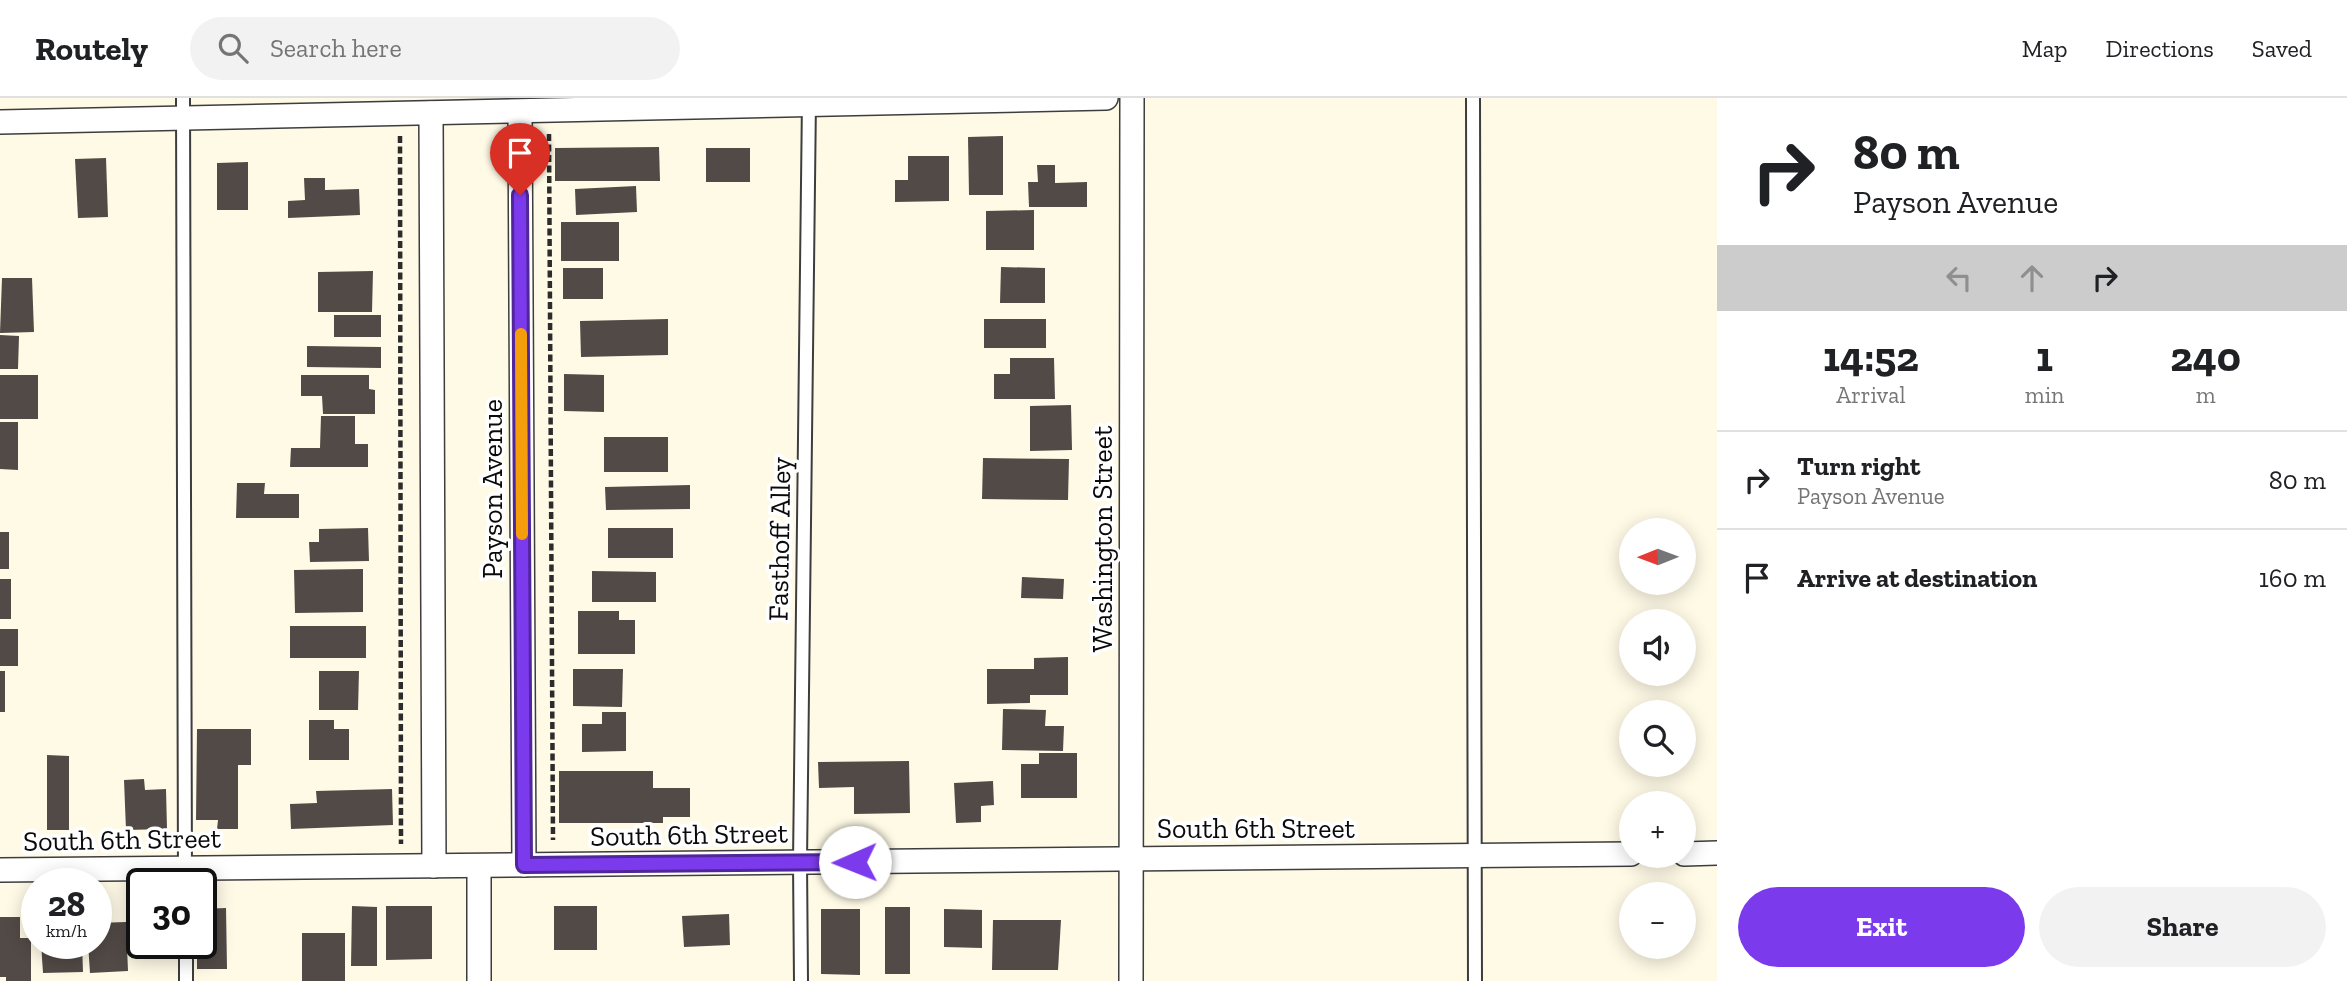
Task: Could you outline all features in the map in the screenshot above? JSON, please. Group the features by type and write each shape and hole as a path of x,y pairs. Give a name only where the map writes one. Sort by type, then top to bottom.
{"street":[{"path":"0,122 183,108 400,114 431,113 478,105 520,112 809,102 1106,98"},
{"name":"Washington Street","path":"1131,981 1132,98"},
{"name":"Payson Avenue","path":"520,112 524,865"},
{"path":"431,113 434,866"},
{"path":"1696,854 1717,853"},
{"name":"South 6th Street","path":"217,875 401,866 1619,854"},
{"path":"479,981 480,866"},
{"name":"South 6th Street","path":"0,870 126,874"}],"lane":[{"path":"1473,98 1475,981"},
{"name":"Fasthoff Alley","path":"801,981 809,102"},
{"path":"183,108 185,868"},
{"path":"186,959 186,981"}],"path":[{"path":"549,111 553,865"},
{"path":"400,114 401,866"}],"building":[{"path":"1003,136 1003,195 969,195 968,137"},
{"path":"659,147 660,181 555,181 555,148"},
{"path":"706,148 750,148 750,182 706,182"},
{"path":"908,156 949,156 949,201 895,202 895,180 908,180"},
{"path":"106,158 108,217 78,218 75,159"},
{"path":"248,162 248,210 217,210 217,163"},
{"path":"1037,165 1055,165 1055,183 1087,182 1087,207 1029,207 1028,182 1038,182"},
{"path":"304,178 325,178 325,190 359,189 360,215 288,218 288,201 305,200"},
{"path":"636,186 637,212 576,215 575,189"},
{"path":"1034,210 1034,250 986,250 986,211"},
{"path":"561,222 619,222 619,261 561,261"},
{"path":"1001,267 1045,268 1045,303 1000,303"},
{"path":"563,268 603,268 603,299 563,299"},
{"path":"373,271 372,312 318,312 318,272"},
{"path":"2,278 32,278 34,332 0,333"},
{"path":"334,315 381,315 381,337 334,337"},
{"path":"668,319 668,355 581,357 580,321"},
{"path":"984,319 1046,319 1046,348 984,348"},
{"path":"0,335 19,336 18,369 0,369"},
{"path":"307,346 381,347 381,368 307,367"},
{"path":"1010,358 1054,358 1055,399 994,399 994,374 1010,374"},
{"path":"564,374 604,375 604,412 564,411"},
{"path":"0,375 38,375 38,419 0,419"},
{"path":"301,375 369,375 369,389 375,390 375,414 323,414 322,396 301,396"},
{"path":"1071,405 1072,450 1030,451 1030,406"},
{"path":"321,416 355,416 355,444 368,444 368,467 290,467 291,448 320,448"},
{"path":"0,422 18,422 18,470 0,469"},
{"path":"604,437 668,437 668,472 604,472"},
{"path":"983,458 1069,459 1068,500 982,499"},
{"path":"237,483 265,483 264,494 299,494 299,518 236,518"},
{"path":"690,485 690,509 606,510 605,487"},
{"path":"368,528 369,561 310,562 309,542 319,542 319,529"},
{"path":"608,528 673,528 673,558 608,558"},
{"path":"0,532 9,532 9,569 0,569"},
{"path":"363,569 363,612 295,613 294,570"},
{"path":"592,571 656,572 656,602 592,602"},
{"path":"1022,577 1064,579 1063,599 1021,598"},
{"path":"0,579 11,579 11,619 0,619"},
{"path":"578,611 619,611 619,620 635,620 635,654 578,654"},
{"path":"290,626 366,626 366,658 290,658"},
{"path":"0,629 18,629 18,666 0,666"},
{"path":"1068,657 1068,695 1030,695 1030,703 987,704 987,669 1034,669 1034,658"},
{"path":"573,669 623,669 622,707 573,706"},
{"path":"0,671 5,671 5,712 0,712"},
{"path":"319,671 359,671 358,710 319,710"},
{"path":"1003,709 1046,710 1045,726 1064,726 1063,751 1002,750"},
{"path":"602,712 626,712 626,751 582,752 582,724 602,724"},
{"path":"309,720 334,720 334,729 349,729 349,760 309,760"},
{"path":"197,729 251,729 251,765 238,765 238,829 217,829 218,820 196,820"},
{"path":"1039,753 1077,753 1077,798 1021,798 1021,764 1039,764"},
{"path":"47,755 69,756 69,830 47,830"},
{"path":"909,761 910,813 854,814 854,787 819,788 818,762"},
{"path":"559,771 653,771 653,788 690,788 690,817 663,817 663,823 559,823"},
{"path":"144,779 145,790 166,789 167,829 126,830 124,780"},
{"path":"993,781 994,805 981,806 981,822 956,823 954,783"},
{"path":"392,789 393,825 291,829 290,804 317,803 316,791"},
{"path":"352,906 377,907 377,966 351,966"},
{"path":"386,906 432,906 432,959 386,960"},
{"path":"554,906 597,906 597,950 554,950"},
{"path":"885,907 910,907 910,974 885,974"},
{"path":"217,908 226,908 227,969 197,969 197,959 217,959"},
{"path":"821,909 860,909 860,975 821,974"},
{"path":"944,909 982,910 982,948 944,947"},
{"path":"729,914 730,945 684,947 682,916"},
{"path":"0,917 20,917 21,959 31,959 31,981 6,981 6,977 0,977"},
{"path":"993,920 1061,920 1058,970 992,970"},
{"path":"112,922 126,922 128,971 90,973 89,959 112,959"},
{"path":"302,933 345,933 345,981 302,981"},
{"path":"42,959 83,959 83,972 43,973"}],"slow traffic":[{"path":"521,334 522,534"}],"route":[{"path":"520,195 524,865 855,862"}]}
